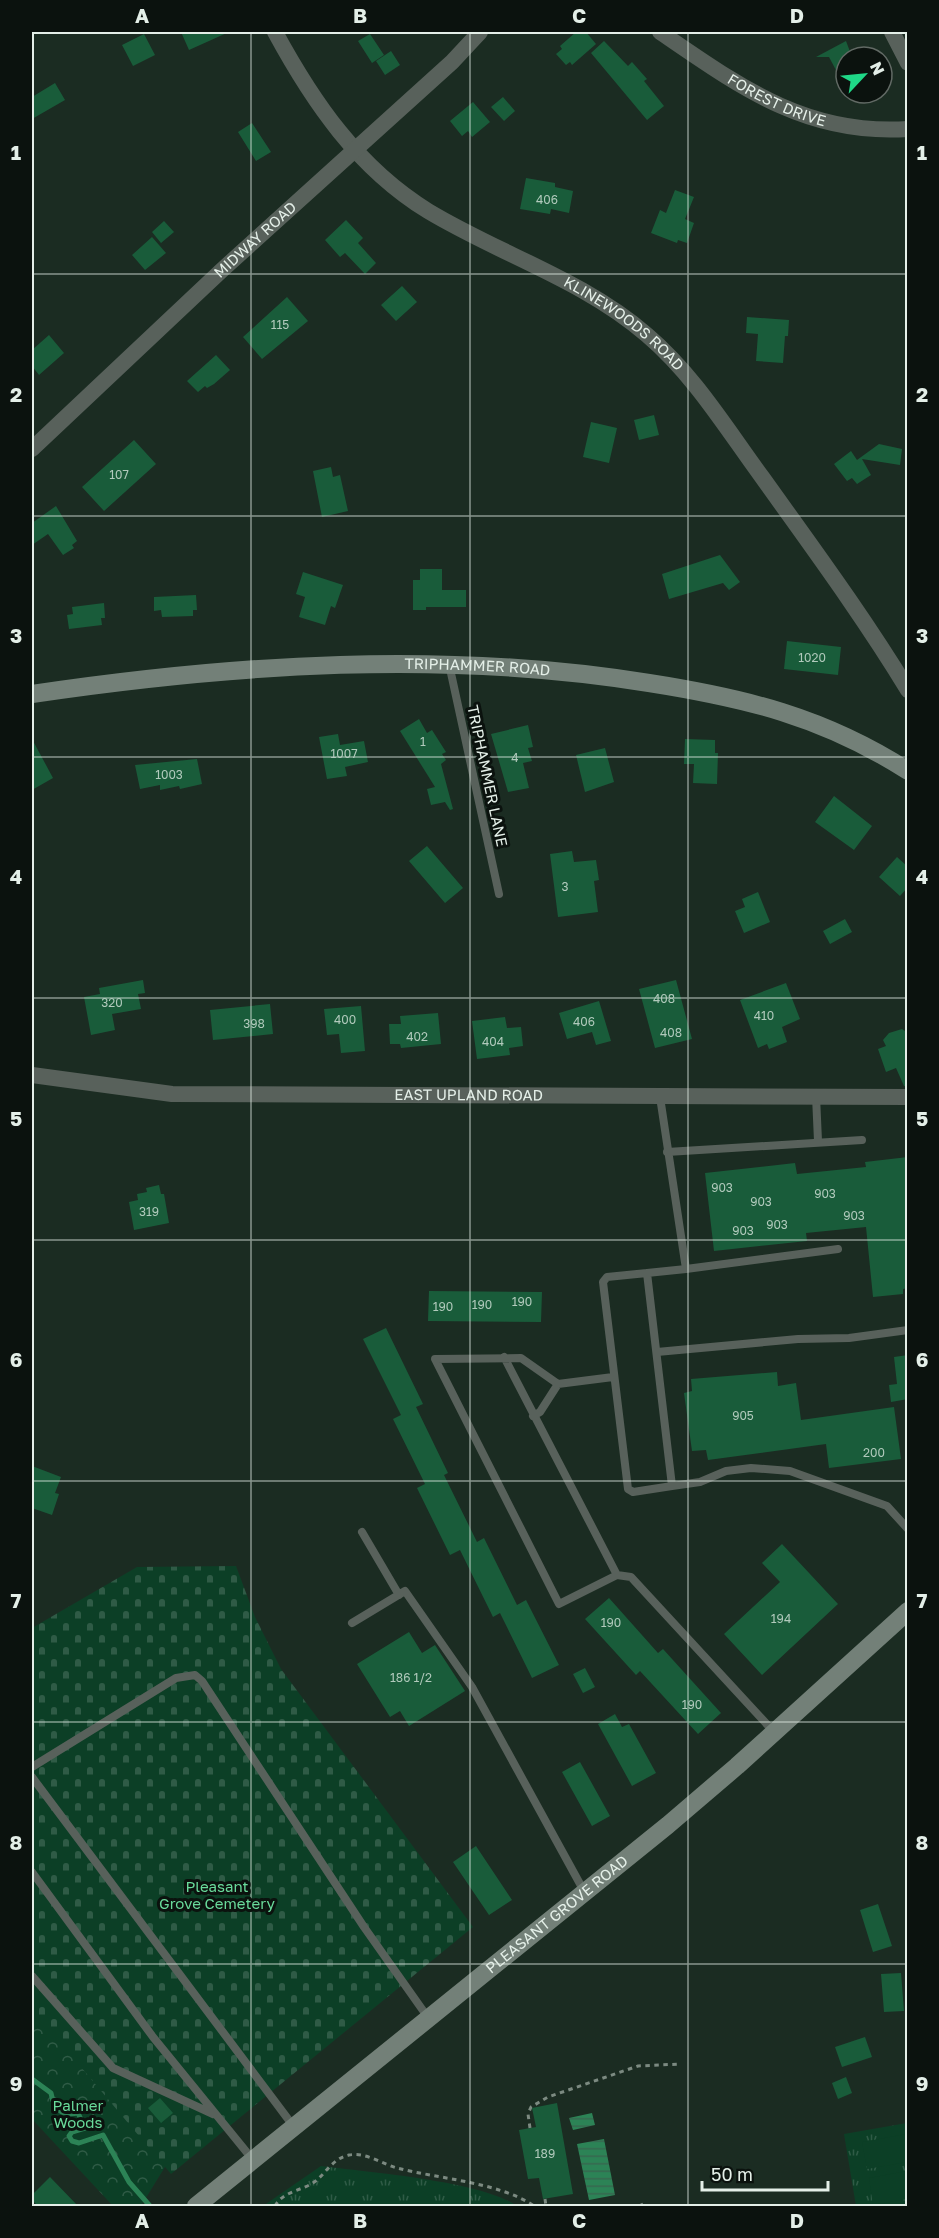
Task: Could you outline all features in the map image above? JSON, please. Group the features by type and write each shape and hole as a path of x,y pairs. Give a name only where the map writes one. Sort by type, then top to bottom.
{"street":[{"name":"KLINEWOODS ROAD","path":"275,32 321,111 355,150 403,194 426,210 588,292 616,310 672,359 703,395 834,578 908,690"},
{"name":"MIDWAY ROAD","path":"32,449 452,62 480,32"},
{"name":"FOREST DRIVE","path":"660,32 730,79 777,106 825,122 845,126 908,129"},
{"path":"892,32 908,63"},
{"name":"TRIPHAMMER ROAD","path":"32,694 106,683 227,672 343,665 449,664 561,671 728,696 828,727 908,771"},
{"name":"EAST UPLAND ROAD","path":"32,1075 172,1094 908,1097"},
{"name":"PLEASANT GROVE ROAD","path":"196,2206 585,1893 737,1766 908,1611"}],"lane":[{"name":"TRIPHAMMER LANE","path":"449,664 498,894"},
{"path":"816,1096 818,1141"},
{"path":"660,1097 686,1269"},
{"path":"667,1152 862,1140"},
{"path":"838,1249 607,1277 603,1282 612,1377 628,1489 633,1492 700,1482 726,1471 752,1468 790,1471 887,1506 903,1517 908,1529"},
{"path":"647,1273 672,1486"},
{"path":"657,1352 798,1339 849,1338 908,1330"},
{"path":"504,1357 617,1575"},
{"path":"612,1377 558,1384 520,1358 435,1359 559,1604 617,1575 631,1576 774,1732"},
{"path":"533,1416 540,1412 558,1384"},
{"path":"362,1532 399,1595"},
{"path":"352,1623 405,1591 472,1687 585,1893"},
{"path":"32,1767 176,1678 195,1675 202,1681 364,1927 429,2019"},
{"path":"32,1778 294,2127"},
{"path":"32,1872 153,2037 253,2160"},
{"path":"32,1976 113,2068 216,2115"}],"path":[{"path":"530,2128 528,2114 531,2107 548,2097 638,2066 681,2064"},
{"path":"275,2206 291,2192 315,2182 334,2162 349,2155 367,2156 396,2168 504,2193 534,2206"},
{"path":"545,2199 546,2206"},
{"path":"639,2206 647,2202"}],"green space":[{"name":"Pleasant Grove Cemetery","path":"236,1566 255,1617 281,1669 473,1927 171,2174 65,2048 32,2018 32,1628 137,1567"},
{"name":"Palmer Woods","path":"32,1996 168,2162 141,2206 113,2206 32,2119"},
{"path":"907,2123 907,2206 856,2206 844,2134"},
{"path":"907,2134 907,2162 867,2169 862,2142"},
{"path":"321,2166 452,2184 500,2197 517,2206 263,2206"},
{"path":"907,2171 907,2199 873,2205 869,2178"}],"shaded area":[{"path":"592,2113 595,2125 573,2130 569,2118"},
{"path":"604,2139 615,2195 589,2200 577,2144"}],"building":[{"path":"181,32 229,32 189,50"},
{"path":"576,32 586,32 596,44 572,65 570,62 566,65 556,54 562,49 560,46"},
{"path":"144,34 155,55 133,66 122,45"},
{"path":"370,34 384,55 372,63 358,41"},
{"path":"604,41 628,66 632,62 647,79 644,81 664,106 647,120 591,53"},
{"path":"834,47 834,66 829,57 816,57"},
{"path":"391,51 400,65 385,75 376,61"},
{"path":"55,83 65,100 32,119 32,97"},
{"path":"503,97 515,111 504,121 491,107"},
{"path":"473,102 490,122 472,137 468,131 462,136 450,121"},
{"path":"252,123 271,152 256,161 238,132"},
{"path":"526,178 555,183 555,187 573,191 569,213 551,209 550,214 520,209"},
{"path":"675,190 694,197 685,219 694,223 687,243 678,240 677,243 651,233 660,210 666,213"},
{"path":"346,220 363,238 358,243 376,263 365,274 345,253 340,257 325,240"},
{"path":"164,221 174,232 161,243 152,232"},
{"path":"152,237 166,253 145,270 132,255"},
{"path":"402,286 417,302 396,321 381,305"},
{"path":"287,297 308,321 262,359 243,337"},
{"path":"747,317 789,320 783,363 756,361 758,334 746,333"},
{"path":"49,335 64,353 39,375 32,366 32,350"},
{"path":"216,355 230,370 214,384 207,388 205,386 198,392 187,381"},
{"path":"654,415 659,435 639,440 634,420"},
{"path":"591,422 617,428 609,463 583,457"},
{"path":"134,440 156,464 104,511 82,487"},
{"path":"879,444 902,449 900,465 862,459 871,475 857,484 852,478 847,481 834,464 851,451 857,460"},
{"path":"331,467 333,477 340,475 348,511 322,517 313,471"},
{"path":"56,506 77,541 72,545 74,548 63,555 48,534 32,545 32,523"},
{"path":"720,555 740,582 729,590 723,583 669,599 662,574"},
{"path":"420,569 442,569 442,590 466,590 466,607 426,607 426,610 413,610 413,580 420,580"},
{"path":"303,572 343,585 335,608 331,606 325,625 299,617 305,597 296,594"},
{"path":"196,595 197,610 193,610 193,616 162,617 161,610 154,611 154,597"},
{"path":"104,603 105,618 101,618 102,625 69,629 67,615 73,614 72,607"},
{"path":"787,641 841,647 838,675 784,669"},
{"path":"419,719 427,733 432,730 446,752 442,754 446,760 441,764 453,809 450,810 445,802 431,805 427,789 435,787 400,731"},
{"path":"528,725 533,747 528,748 532,761 523,763 529,788 508,792 491,734"},
{"path":"338,734 340,745 364,741 368,762 345,767 347,776 327,779 319,737"},
{"path":"32,739 53,778 32,790"},
{"path":"685,739 715,740 715,753 718,753 717,784 693,783 694,764 684,764"},
{"path":"605,748 614,782 585,792 576,755"},
{"path":"197,759 202,784 180,789 179,786 160,790 160,785 140,789 135,765"},
{"path":"834,796 872,826 854,850 815,822"},
{"path":"427,846 463,888 445,903 409,861"},
{"path":"572,851 574,862 596,860 599,880 594,881 598,912 558,917 550,854"},
{"path":"897,857 908,867 908,887 900,896 879,877"},
{"path":"758,892 770,922 744,933 735,911 745,907 742,899"},
{"path":"845,919 852,932 830,944 823,931"},
{"path":"143,980 145,993 138,994 141,1009 112,1014 115,1030 91,1035 84,997 100,994 99,988"},
{"path":"676,980 692,1039 655,1048 639,989"},
{"path":"786,983 800,1019 782,1027 787,1042 769,1049 767,1044 758,1048 740,1000"},
{"path":"599,1001 611,1041 596,1045 592,1032 567,1039 559,1013"},
{"path":"270,1004 273,1034 213,1040 210,1010"},
{"path":"361,1006 365,1051 341,1053 339,1034 327,1035 324,1009"},
{"path":"438,1013 441,1044 401,1048 400,1044 390,1044 389,1024 401,1024 400,1016"},
{"path":"505,1017 507,1028 521,1027 523,1046 509,1048 510,1055 477,1059 472,1021"},
{"path":"902,1029 908,1033 908,1086 904,1086 896,1068 886,1072 878,1049 886,1046 883,1040 889,1033"},
{"path":"908,1157 908,1288 903,1289 903,1294 873,1297 866,1227 806,1233 807,1241 714,1251 705,1173 795,1163 797,1174 866,1167 865,1162"},
{"path":"159,1185 161,1194 164,1194 169,1223 134,1230 129,1202 138,1200 137,1194 147,1192 146,1188"},
{"path":"429,1291 542,1292 541,1322 428,1321"},
{"path":"386,1328 423,1404 416,1407 448,1473 444,1475 477,1542 484,1538 517,1605 526,1600 559,1665 532,1678 500,1613 493,1617 460,1550 450,1555 417,1488 425,1484 393,1419 401,1415 363,1339"},
{"path":"908,1355 908,1399 891,1402 889,1385 897,1384 894,1357"},
{"path":"777,1372 778,1386 796,1383 801,1420 894,1407 901,1459 829,1468 826,1444 708,1460 706,1450 692,1451 684,1393 692,1391 691,1379"},
{"path":"32,1466 61,1477 55,1493 59,1494 52,1515 32,1508"},
{"path":"782,1544 838,1604 762,1675 724,1634 780,1582 762,1563"},
{"path":"609,1598 658,1653 663,1649 721,1713 698,1734 640,1671 636,1675 585,1619"},
{"path":"409,1632 422,1653 435,1645 465,1691 409,1726 400,1711 390,1717 357,1664"},
{"path":"585,1668 595,1687 583,1693 573,1674"},
{"path":"615,1714 622,1727 629,1724 656,1773 632,1786 598,1724"},
{"path":"580,1762 610,1816 592,1826 562,1772"},
{"path":"476,1846 512,1900 489,1915 453,1862"},
{"path":"878,1904 892,1946 873,1952 860,1910"},
{"path":"901,1973 904,2011 884,2012 881,1974"},
{"path":"865,2037 872,2057 842,2067 835,2047"},
{"path":"846,2077 852,2093 838,2099 832,2083"},
{"path":"160,2098 173,2113 161,2123 148,2108"},
{"path":"557,2103 573,2194 543,2199 539,2178 528,2179 519,2130 536,2127 532,2108"},
{"path":"50,2177 78,2206 38,2206 32,2200 32,2195"}],"waterway":[{"path":"32,2079 51,2093 57,2108 67,2114 78,2113 85,2128 72,2132 69,2136 72,2141 79,2143 103,2135 129,2182 150,2206"}]}
